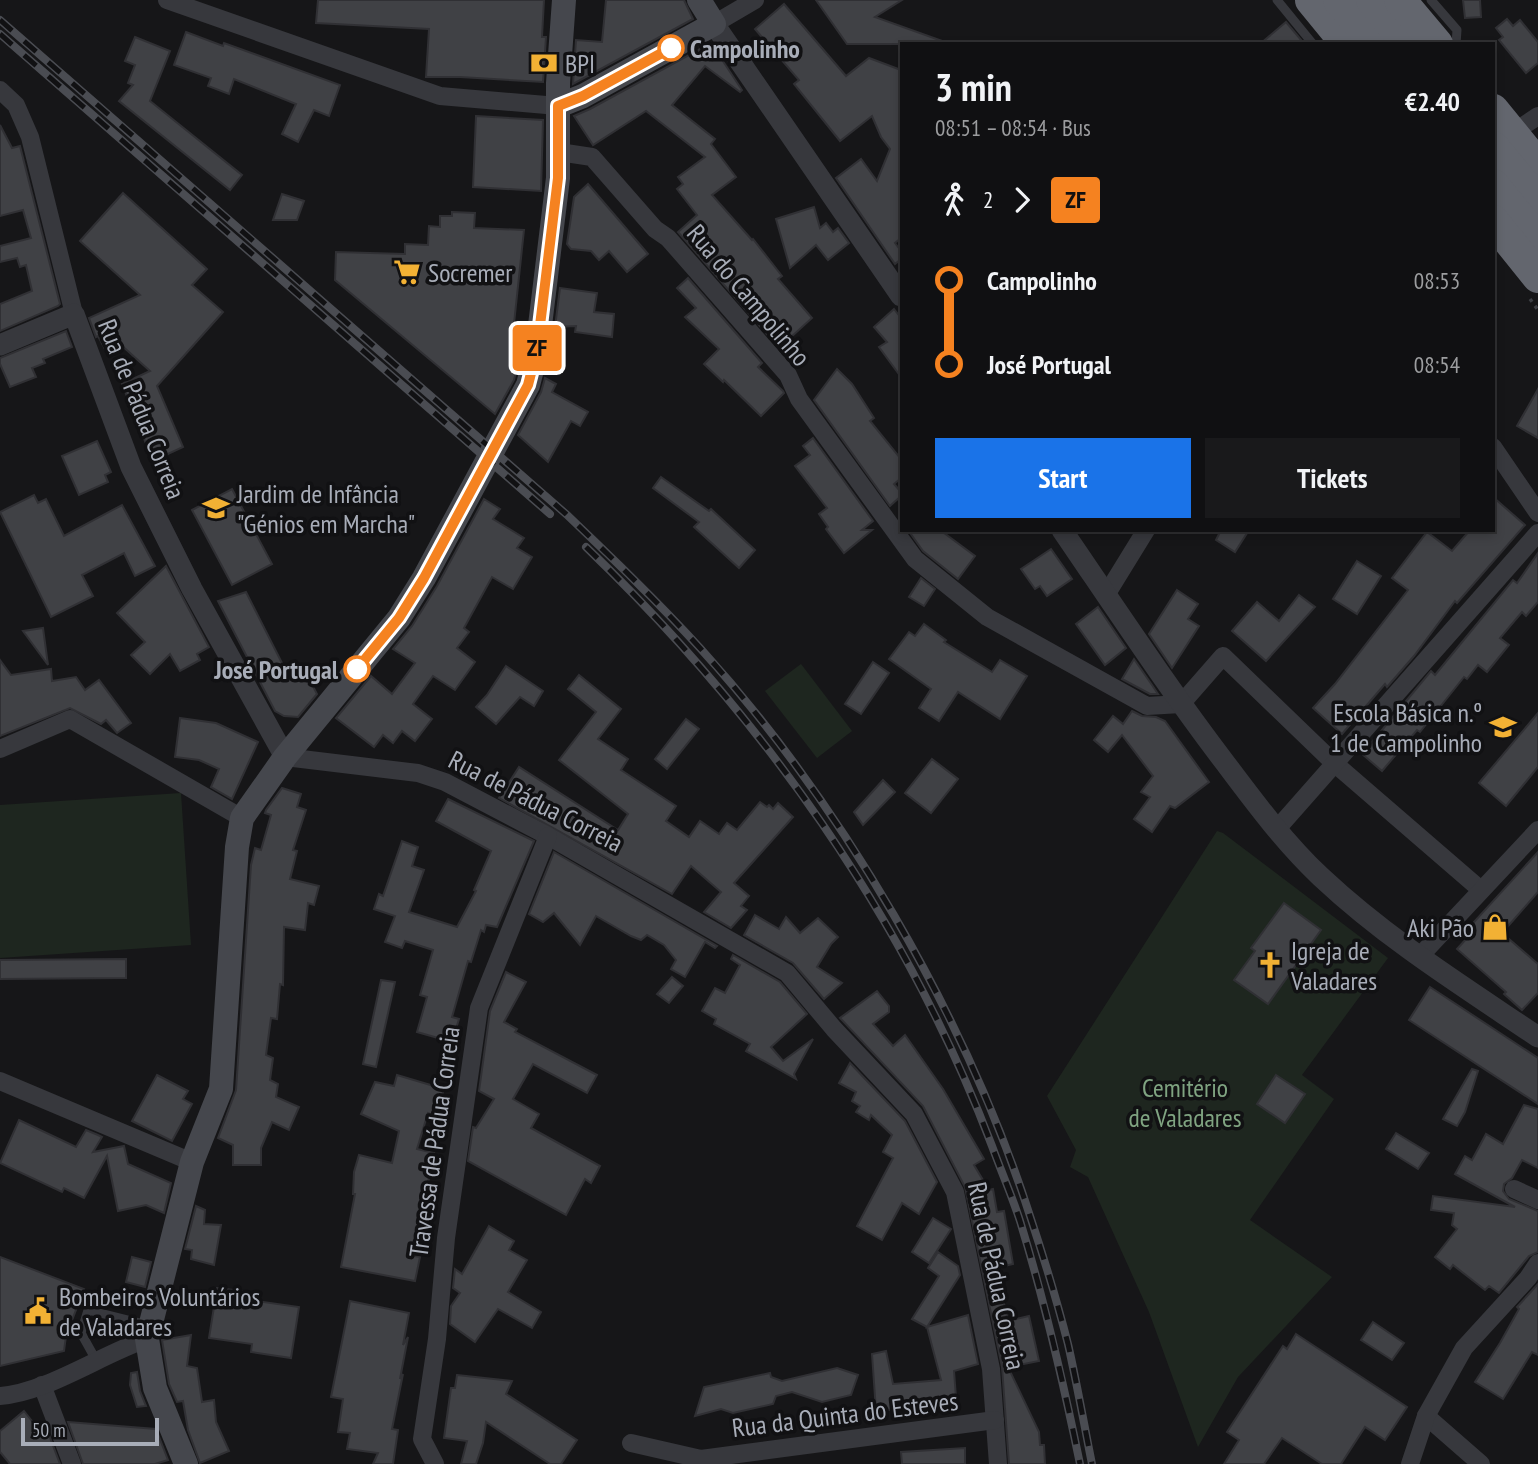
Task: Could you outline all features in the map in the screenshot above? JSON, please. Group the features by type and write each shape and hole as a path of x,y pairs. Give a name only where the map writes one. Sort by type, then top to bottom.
{"highway":[{"path":"1311,0 1345,42"},
{"path":"1339,0 1374,42"},
{"path":"1371,0 1406,42"},
{"path":"1400,0 1435,42"},
{"path":"1495,112 1538,165"},
{"path":"1495,148 1538,201"},
{"path":"1495,187 1538,240"},
{"path":"1495,224 1538,277"}],"main road":[{"path":"186,1464 155,1388 149,1332 192,1162 220,1089 237,847 242,818 285,757 399,618 424,578 528,385 537,350 559,152 558,83 564,0"},
{"path":"558,106 583,96 715,24 699,0"}],"street":[{"path":"167,0 440,96 558,106"},
{"path":"755,0 737,5 715,24 900,295"},
{"name":"Rua de Pádua Correia","path":"0,90 16,105 30,137 74,314 131,467 192,589 285,757 418,773 445,782 548,836 787,973 834,1029 914,1114 955,1192 991,1370 998,1464"},
{"path":"1520,128 1538,116"},
{"name":"Rua do Campolinho","path":"559,152 592,157 655,229 668,238 788,375 799,399 915,559 987,617 1147,706 1181,705"},
{"path":"0,345 74,314"},
{"path":"1495,450 1538,513"},
{"path":"1063,532 1181,705 1276,830 1329,884 1365,915 1538,1037"},
{"path":"1106,595 1145,532"},
{"path":"1276,830 1538,533"},
{"path":"1181,705 1223,656 1334,764 1481,890"},
{"path":"0,749 70,719 242,818"},
{"path":"1420,956 1538,830"},
{"name":"Travessa de Pádua Correia","path":"435,1464 422,1439 437,1339 446,1238 479,1008 548,836"},
{"path":"0,1081 192,1162"},
{"path":"1514,1189 1538,1200"},
{"path":"1410,1464 1426,1416 1464,1348 1528,1278 1538,1263"},
{"path":"0,1396 42,1385 149,1332"},
{"path":"42,1385 72,1464"},
{"path":"1426,1416 1481,1464"},
{"name":"Rua da Quinta do Esteves","path":"702,1461 995,1420"},
{"path":"631,1443 702,1461"}],"lane":[{"path":"1278,0 1311,42"},
{"path":"1431,0 1457,30 1456,42"},
{"path":"96,1360 81,1333 88,1310 149,1332"}],"green space":[{"path":"801,664 852,731 817,758 765,691"},
{"path":"181,793 191,945 0,958 0,805"},
{"name":"Cemitério de Valadares","path":"1217,831 1388,958 1302,1075 1334,1099 1250,1220 1332,1277 1238,1377 1198,1447 1149,1312 1088,1177 1070,1167 1076,1150 1047,1096"}],"building":[{"path":"318,0 544,0 542,37 546,37 543,82 426,77 429,29 316,23"},
{"path":"606,0 684,0 693,19 573,84 576,40 602,42"},
{"path":"816,0 902,0 875,17 945,42 900,44 847,44"},
{"path":"1463,0 1480,0 1481,17 1465,18"},
{"path":"784,4 846,76 869,58 900,70 900,239 895,243 900,250 900,260 895,264 836,178 861,159 877,181 890,149 881,137 872,116 840,141 794,84 799,80 755,29"},
{"path":"1507,19 1513,26 1520,20 1538,42 1538,63 1526,73 1499,40 1503,37 1496,28"},
{"path":"1286,22 1302,41 1301,42 1262,42"},
{"path":"186,32 340,85 329,116 314,110 298,142 282,134 296,104 234,79 229,94 208,86 211,78 174,65"},
{"path":"135,37 170,51 150,101 242,175 230,190 119,101 133,85 128,83 135,65 125,61"},
{"path":"711,43 742,90 740,92 705,66 672,105 715,139 711,144 736,177 712,195 753,239 782,276 778,279 812,318 779,348 678,232 697,215 677,189 683,184 678,177 705,157 646,111 593,145 574,116"},
{"path":"476,116 543,120 541,191 473,187"},
{"path":"0,125 12,148 20,146 60,304 0,331 0,304 32,291 26,265 20,267 17,258 0,262 0,246 31,238 23,210 0,216"},
{"path":"588,184 648,254 627,272 609,251 599,260 591,251 571,249 567,244 574,197"},
{"path":"123,193 207,269 192,285 223,312 157,386 183,447 153,461 122,384 150,371 120,344 106,351 98,336 96,337 89,318 140,295 80,241"},
{"path":"282,194 304,201 297,220 273,220"},
{"path":"814,207 820,228 826,223 833,232 838,228 849,243 828,260 816,245 790,268 776,219"},
{"path":"452,212 475,213 474,228 524,230 513,333 524,334 522,347 514,380 495,414 335,280 336,252 405,254 405,244 428,245 429,226 440,227 440,216 452,216"},
{"path":"688,278 762,363 758,367 783,391 761,416 704,364 719,349 685,317 696,308 677,288"},
{"path":"560,288 597,293 594,312 614,314 612,337 575,332 576,326 555,327"},
{"path":"894,309 900,317 900,376 879,347 887,342 874,327"},
{"path":"66,331 72,347 43,359 45,363 32,368 36,377 10,387 0,358"},
{"path":"837,369 852,384 874,418 870,421 900,458 900,479 894,484 900,491 900,497 890,506 814,400"},
{"path":"545,378 556,384 552,392 588,412 580,426 571,421 548,462 518,435 541,392"},
{"path":"1538,389 1538,438 1517,426"},
{"path":"813,438 873,521 862,530 872,530 844,553 826,529 828,527 819,514 827,508 795,466 810,455 803,446"},
{"path":"97,441 111,472 105,475 108,482 79,495 62,456"},
{"path":"661,477 709,511 711,509 755,550 739,568 694,527 699,522 653,488"},
{"path":"232,489 272,564 232,585 192,510"},
{"path":"34,495 38,503 46,499 64,536 122,505 155,566 135,576 124,553 82,575 93,596 51,617 0,512"},
{"path":"484,499 500,509 493,519 524,538 517,548 532,557 513,589 492,577 464,628 469,632 457,648 475,662 455,690 433,676 413,704 432,719 415,741 402,731 393,743 383,735 374,747 336,718 371,676 392,694 415,663 393,649 412,626 437,586"},
{"path":"1495,499 1525,525 1457,603 1455,601 1387,687 1385,684 1342,734 1313,708 1408,590 1392,578 1427,532 1452,551 1468,532 1495,532"},
{"path":"909,532 943,532 975,556 958,579 923,551"},
{"path":"1220,532 1248,532 1235,552 1216,540"},
{"path":"1051,549 1072,579 1047,596 1040,586 1035,589 1021,569"},
{"path":"1538,553 1538,602 1526,616 1522,612 1500,638 1509,645 1487,672 1478,665 1467,679 1464,677 1420,732 1417,730 1382,771 1362,754 1431,671 1435,675 1513,580 1517,583"},
{"path":"1357,561 1381,576 1357,614 1333,599"},
{"path":"166,566 209,647 197,654 200,660 180,671 170,654 150,674 131,655 145,642 117,613"},
{"path":"921,578 935,589 924,606 909,597"},
{"path":"1177,590 1198,604 1188,619 1199,626 1172,668 1149,634"},
{"path":"246,592 286,671 302,665 317,694 298,717 284,716 275,711 218,601"},
{"path":"1299,595 1315,607 1266,661 1232,631 1257,602 1279,621"},
{"path":"1098,607 1126,648 1105,665 1076,624"},
{"path":"924,624 946,640 944,642 992,672 1000,660 1027,676 1000,719 958,692 939,721 919,708 931,689 889,659 909,632 915,636"},
{"path":"43,628 48,665 23,631"},
{"path":"1134,659 1158,694 1150,694 1122,679"},
{"path":"0,660 11,675 51,669 52,681 76,677 85,690 99,680 131,723 117,733 106,720 101,724 70,708 0,736"},
{"path":"873,662 889,673 861,714 845,704"},
{"path":"506,666 543,691 534,706 520,697 496,724 476,707"},
{"path":"579,675 621,709 598,739 628,759 621,770 676,806 666,821 689,837 700,821 719,834 727,823 737,830 760,802 773,809 778,803 793,817 734,883 749,896 741,906 747,910 731,928 704,912 721,892 691,866 672,894 499,798 519,767 618,830 628,814 559,760 596,712 568,689"},
{"path":"1132,711 1165,721 1209,782 1175,808 1170,806 1152,832 1134,819 1150,797 1141,792 1153,776 1122,735 1108,752 1094,740 1113,716 1123,724"},
{"path":"1538,713 1538,767 1506,806 1479,783"},
{"path":"180,718 216,723 258,742 232,799 211,787 219,769 199,760 175,757"},
{"path":"686,719 699,729 667,769 655,759"},
{"path":"932,759 958,779 931,813 905,793"},
{"path":"883,780 895,792 863,825 854,812"},
{"path":"282,788 301,794 297,807 306,810 293,850 297,851 290,879 319,886 314,905 308,903 305,930 284,927 283,985 280,984 277,1019 271,1018 266,1055 273,1058 270,1080 278,1084 276,1097 299,1107 289,1130 272,1122 261,1148 261,1165 233,1165 233,1145 218,1138 236,1090 251,865 255,848 261,850 271,815 265,813 266,810"},
{"path":"448,799 534,841 497,927 486,925 484,932 481,930 471,962 468,961 452,1017 459,1019 452,1042 417,1032 427,997 420,995 433,950 405,941 402,948 385,942 395,916 374,909 379,894 383,896 402,841 418,847 412,866 424,870 409,912 457,927 476,891 474,890 491,851 436,821"},
{"path":"554,852 717,946 715,948 705,942 685,977 671,969 676,960 664,945 647,935 641,940 631,936 596,916 580,945 554,913 543,922 529,914"},
{"path":"1538,852 1538,892 1502,933 1538,964 1538,993 1522,1010 1504,994 1506,992 1457,949 1468,937 1463,934"},
{"name":"Igreja de Valadares","path":"1284,903 1321,930 1268,1004 1234,980 1255,951 1251,948"},
{"path":"755,915 779,929 786,917 800,933 818,918 838,937 817,967 842,983 824,999 793,963 744,935"},
{"path":"733,955 780,982 807,1014 771,1047 783,1061 813,1039 794,1074 796,1079 746,1051 750,1044 714,1024 716,1019 702,1011 715,988 725,993 740,965 731,959"},
{"path":"126,959 126,978 0,979 0,960"},
{"path":"506,972 526,982 504,1022 517,1029 515,1032 597,1075 587,1093 533,1064 513,1099 539,1114 531,1128 600,1166 591,1183 585,1179 566,1215 468,1161 473,1127 476,1128 494,1099 479,1091 490,1011"},
{"path":"672,977 683,986 669,1003 657,994"},
{"path":"381,980 395,982 376,1067 363,1064"},
{"path":"1430,987 1538,1058 1538,1104 1409,1020"},
{"path":"877,991 889,1006 889,1012 873,1024 893,1046 905,1035 943,1089 984,1159 974,1165 989,1190 993,1189 997,1212 1004,1211 1013,1264 996,1268 1008,1321 1029,1316 1039,1361 1008,1367 1039,1432 1040,1445 1044,1445 1045,1464 1009,1464 1002,1367 965,1187 923,1106 840,1018"},
{"path":"850,1063 905,1121 937,1182 919,1214 902,1203 882,1240 857,1226 893,1158 883,1152 892,1135 871,1115 869,1120 856,1112 860,1106 852,1101 856,1092 839,1083"},
{"path":"1472,1069 1478,1071 1465,1112 1457,1126 1443,1119"},
{"path":"157,1075 188,1091 183,1099 192,1104 172,1141 132,1121"},
{"path":"397,1075 444,1089 436,1116 428,1113 417,1149 434,1153 427,1188 429,1189 414,1246 414,1256 420,1257 415,1281 341,1267 355,1194 354,1172 359,1155 392,1163 399,1131 361,1114 375,1082 394,1086"},
{"path":"1276,1075 1305,1094 1285,1123 1257,1104"},
{"path":"1524,1105 1538,1109 1538,1168 1522,1160 1512,1178 1504,1184 1503,1191 1509,1199 1538,1211 1538,1252 1529,1256 1499,1293 1489,1286 1485,1290 1453,1265 1450,1269 1435,1257 1457,1229 1452,1225 1454,1213 1431,1210 1433,1196 1515,1207 1455,1174 1465,1156 1472,1160 1486,1134 1503,1144"},
{"path":"19,1120 76,1147 86,1130 98,1135 102,1137 93,1152 124,1146 128,1164 171,1183 164,1213 146,1205 118,1211 107,1156 84,1198 64,1188 62,1192 0,1163"},
{"path":"1396,1133 1429,1153 1418,1169 1386,1149"},
{"path":"196,1206 205,1210 204,1224 221,1225 214,1265 191,1259 192,1250 185,1249"},
{"path":"933,1218 951,1229 929,1263 912,1252"},
{"path":"489,1226 514,1241 509,1250 527,1260 508,1292 541,1312 532,1328 498,1309 475,1342 450,1324 451,1306 460,1293 453,1288 455,1269 462,1274"},
{"path":"938,1252 958,1266 960,1275 927,1327 912,1319 939,1276 928,1268"},
{"name":"Bombeiros Voluntários de Valadares","path":"0,1257 84,1289 66,1336 64,1351 0,1366"},
{"path":"132,1257 151,1262 145,1287 126,1282"},
{"path":"1538,1284 1538,1355 1532,1352 1503,1399 1475,1382 1500,1343 1519,1309 1517,1307"},
{"path":"217,1288 257,1293 256,1301 299,1307 291,1358 251,1352 252,1344 209,1338"},
{"path":"350,1301 409,1313 403,1345 408,1337 400,1379 403,1374 392,1429 398,1430 393,1464 373,1464 378,1453 347,1449 350,1433 338,1432 343,1399 331,1397"},
{"path":"968,1315 978,1364 954,1371 957,1411 949,1412 947,1405 876,1411 872,1354 886,1351 893,1384 941,1380 927,1327"},
{"path":"1373,1322 1404,1343 1392,1360 1361,1340"},
{"path":"1296,1334 1407,1407 1385,1440 1365,1427 1341,1464 1322,1464 1282,1438 1264,1464 1224,1464 1239,1440 1227,1432 1283,1346 1287,1349"},
{"path":"191,1335 187,1366 197,1368 202,1402 214,1400 216,1422 229,1451 200,1463 188,1430 183,1401 177,1402 169,1384 162,1340"},
{"path":"837,1368 858,1375 851,1395 822,1402 792,1392 776,1396 773,1404 733,1413 721,1409 695,1416 704,1387 770,1373 771,1377 782,1381"},
{"path":"137,1372 146,1406 137,1407 130,1385 131,1373"},
{"path":"457,1375 512,1381 506,1394 577,1440 561,1464 550,1464 486,1422 476,1464 461,1464 467,1441 444,1438 451,1388 455,1388"},
{"path":"24,1411 44,1436 49,1435 60,1464 10,1464 0,1452 0,1431"},
{"path":"68,1422 156,1429 168,1460 155,1464 83,1464"},
{"path":"965,1448 965,1464 902,1464 901,1452"}],"railway":[{"path":"0,20 566,514 700,648 802,774 850,843 935,989 1003,1141 1059,1312 1092,1464"},
{"path":"0,34 550,514"},
{"path":"586,547 650,612 769,750 872,900 917,980 957,1061 1017,1212 1045,1312 1080,1464"}],"bus line":[{"name":"ZF","path":"357,669 399,618 424,578 528,385 537,350 558,178 558,106 583,96 671,48"}],"place":[{"name":"Campolinho","path":"671,48"},
{"name":"BPI","path":"544,63"},
{"name":"Socremer","path":"407,272"},
{"name":"Jardim de Infância \"Génios em Marcha\"","path":"216,508"},
{"name":"José Portugal","path":"357,669"},
{"name":"Escola Básica n.º 1 de Campolinho","path":"1503,727"},
{"name":"Aki Pão","path":"1495,927"},
{"name":"Igreja de Valadares","path":"1270,965"},
{"name":"Bombeiros Voluntários de Valadares","path":"38,1311"}]}
